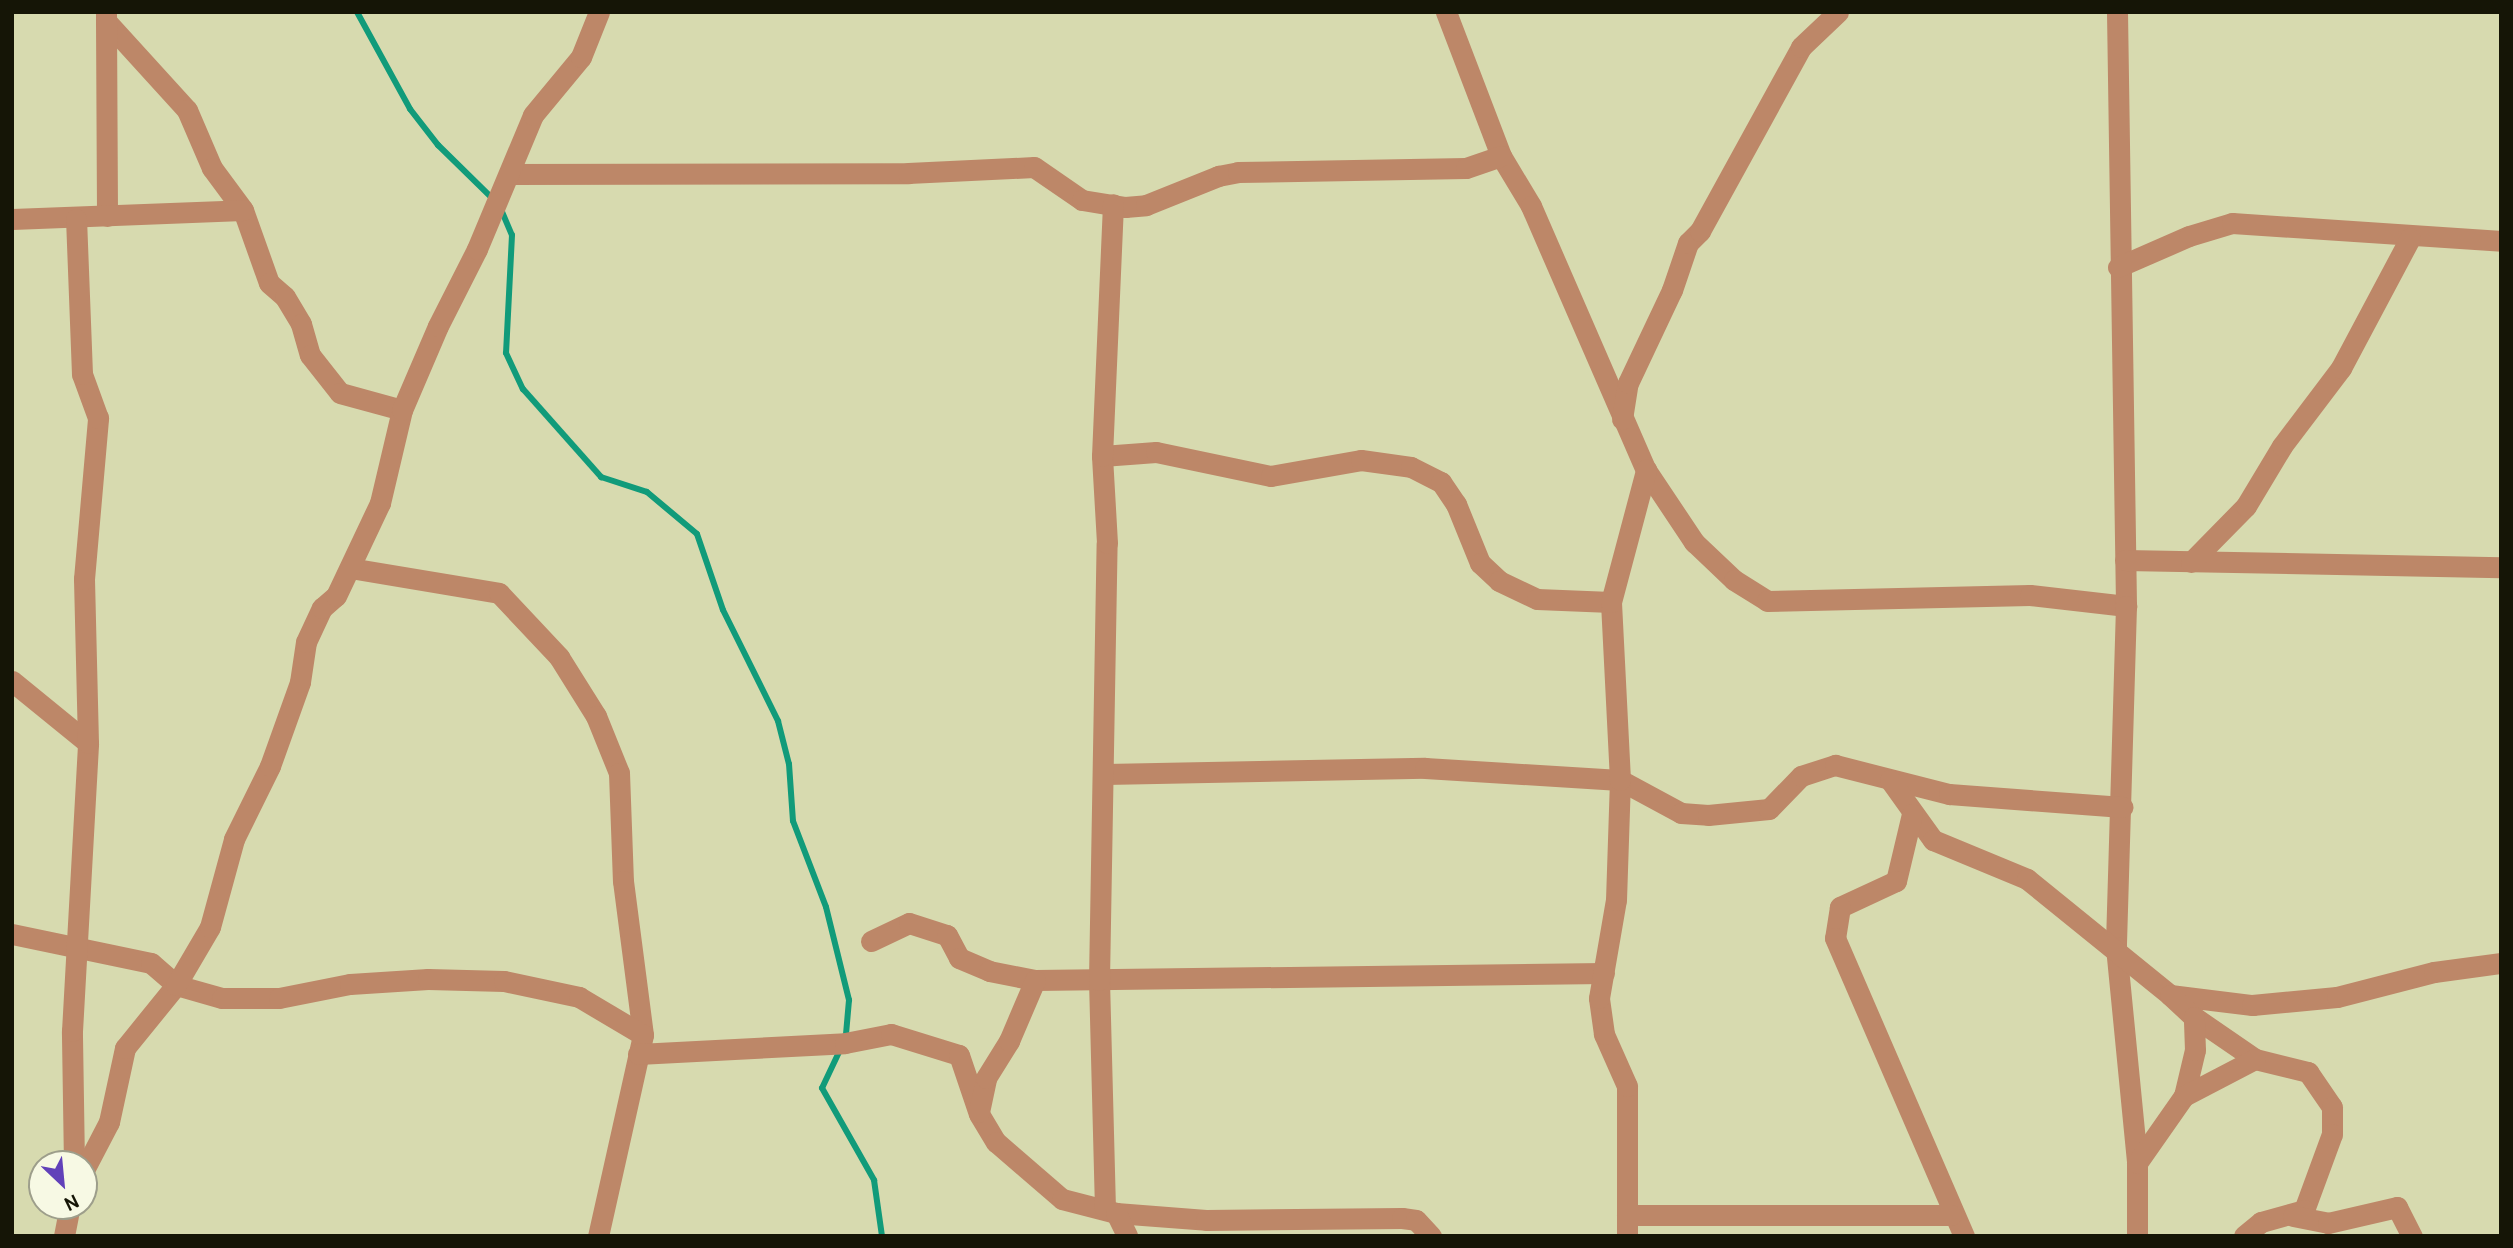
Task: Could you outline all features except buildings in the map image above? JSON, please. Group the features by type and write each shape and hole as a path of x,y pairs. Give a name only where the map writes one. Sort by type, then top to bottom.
{"street":[{"path":"94,1150 109,1122 125,1048 176,985 210,927 234,839 270,766 300,682 306,642 350,568 380,503 402,410 511,174 533,115 581,57 599,12"},
{"path":"1446,12 1501,156 1531,206 1646,470 1694,542 1734,580 1767,601 2030,596 2126,606"},
{"path":"1622,419 1628,383 1672,290 1688,243 1700,231 1801,47 1838,12"},
{"path":"2116,12 2121,168 2118,267 2126,606 2123,807 2116,947 2137,1163 2137,1236"},
{"path":"106,17 187,110 212,168 243,210 269,283 285,297 301,324 310,355 340,393 402,410"},
{"path":"106,17 107,216"},
{"path":"511,174 908,173 1034,167 1082,200 1146,205 1218,176 1238,172 1466,168 1501,156"},
{"path":"1113,204 1102,456 1107,543 1105,774 1099,980 1111,1211 1127,1236"},
{"path":"12,219 76,219 243,210"},
{"path":"74,1150 72,1031 80,945 88,743 84,579 97,418 82,374 76,219"},
{"path":"2118,267 2232,223 2410,238 2501,242"},
{"path":"2191,562 2246,506 2282,446 2341,368 2410,238"},
{"path":"1102,456 1156,452 1271,476 1361,460 1411,467 1441,482 1456,503 1480,563 1499,581 1537,599 1611,602"},
{"path":"1646,470 1611,602 1620,780 1616,900 1599,998 1604,1034 1627,1086 1627,1225 1951,1214"},
{"path":"2125,561 2501,567"},
{"path":"350,568 499,593 559,657 596,716 619,773 624,881 640,1045 598,1236"},
{"path":"12,681 88,743"},
{"path":"1105,774 1425,768 1620,780 1681,813 1708,815 1769,809 1801,776 1835,765 1949,794 2123,807"},
{"path":"1889,780 1933,840 2027,879 2116,947 2194,1017 2255,1059 2308,1072 2332,1107 2332,1134 2310,1198 2293,1216"},
{"path":"1912,814 1896,881 1840,908 1835,938 1951,1214 1964,1236"},
{"path":"871,941 909,923 947,936 958,958 989,971 1035,980 1604,973"},
{"path":"12,934 80,945 151,963 176,985 222,998 279,998 363,983 504,981 579,997 640,1045 845,1042 891,1034 959,1055 979,1114 996,1142 1062,1199 1111,1211 1206,1220 1402,1218 1416,1220 1431,1236"},
{"path":"2170,995 2252,1005 2337,997 2434,972 2501,963"},
{"path":"979,1114 986,1078 1009,1041 1035,980"},
{"path":"2137,1163 2184,1096 2195,1051 2194,1017"},
{"path":"2184,1096 2255,1059"},
{"path":"2244,1236 2261,1222 2293,1216 2328,1223 2397,1207 2412,1236"},
{"path":"1206,1220 1229,1236"}],"waterway":[{"path":"357,12 410,109 438,145 493,199"},
{"path":"500,207 512,235 506,353 523,389 601,477 647,492 697,534 723,610 778,721 789,764 793,821 826,907 849,1000 846,1038"},
{"path":"840,1050 822,1088 874,1180 882,1236"}]}
